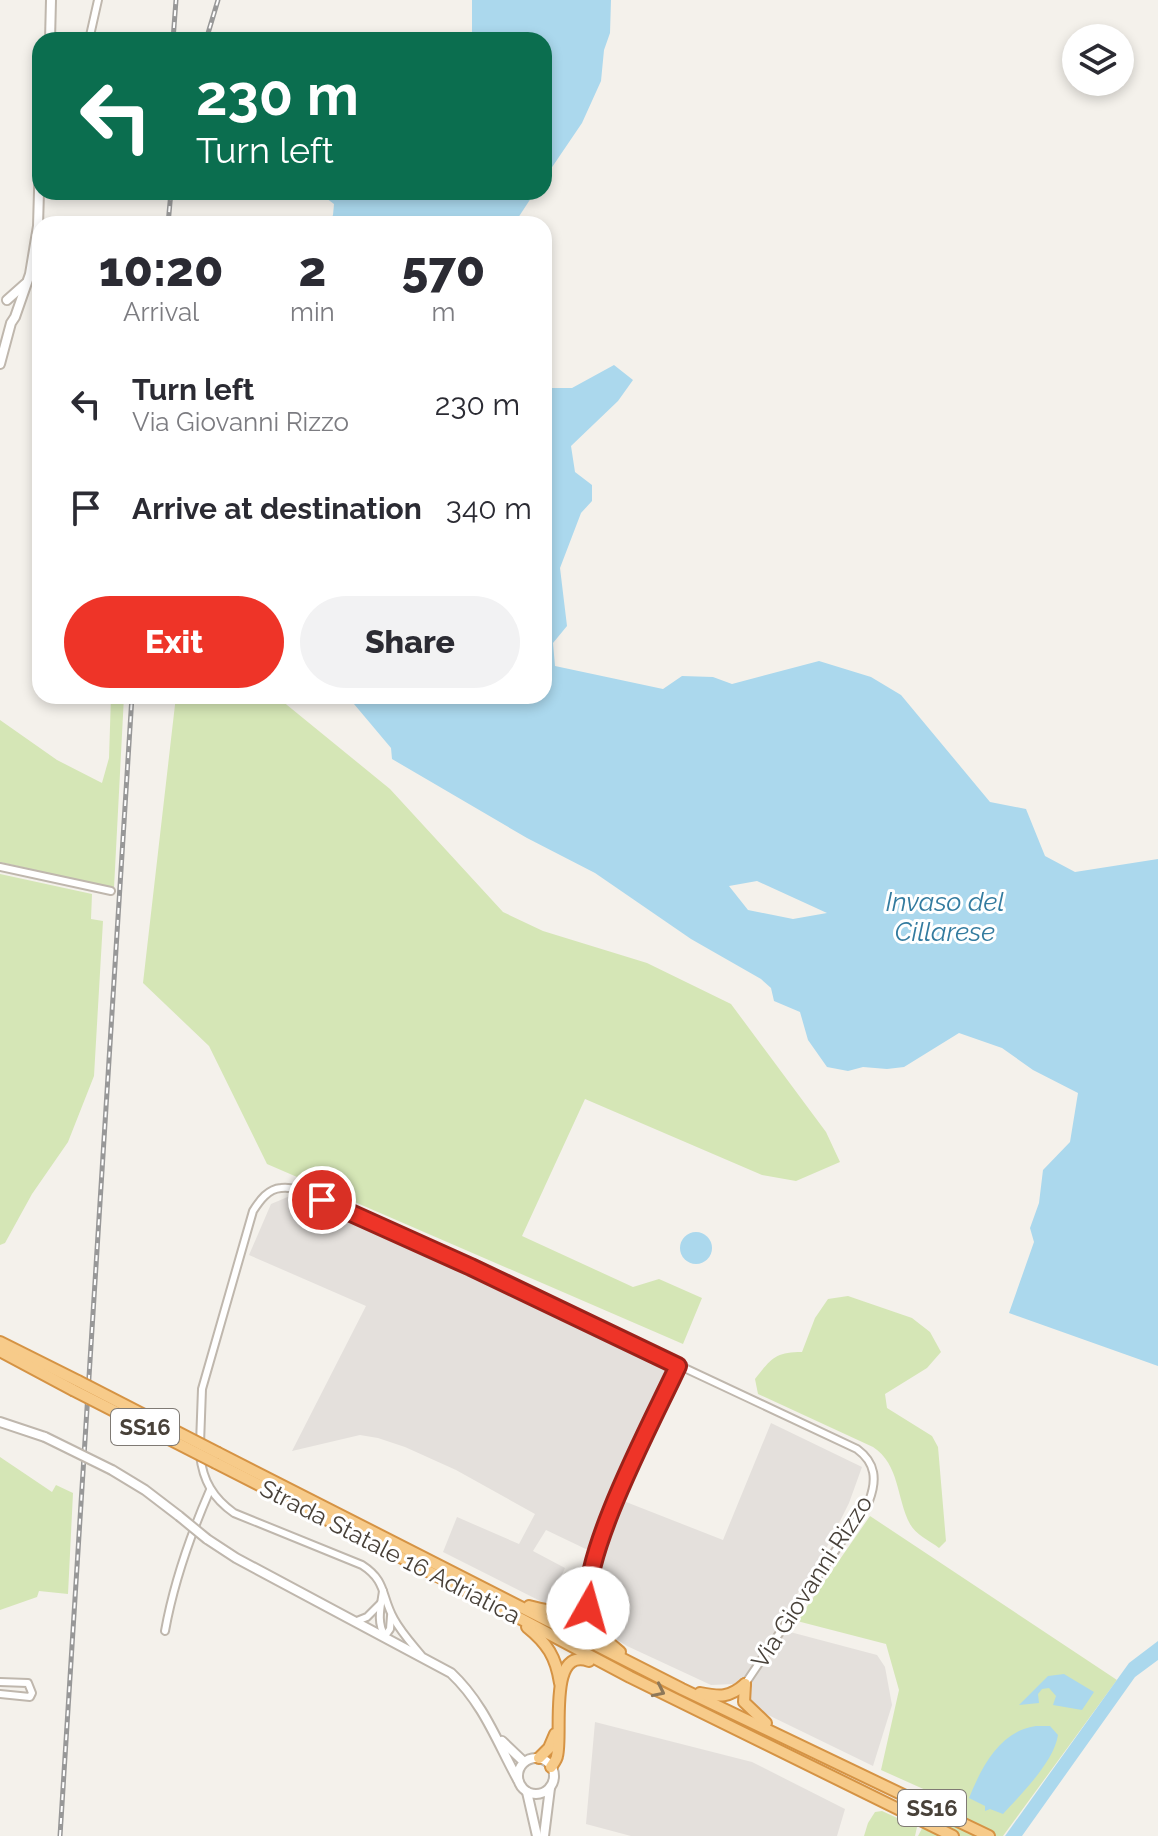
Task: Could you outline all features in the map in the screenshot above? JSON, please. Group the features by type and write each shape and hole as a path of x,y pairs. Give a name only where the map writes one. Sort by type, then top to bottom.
{"highway":[{"path":"0,1340 6,1352"},
{"name":"Strada Statale 16 Adriatica","path":"6,1352 508,1606 989,1836"},
{"path":"508,1606 563,1613 574,1609 586,1595"},
{"path":"586,1595 592,1624 600,1636 636,1666"},
{"path":"508,1606 549,1649 557,1665 561,1687"},
{"name":"Strada Statale 16 Adriatica","path":"508,1606 630,1677 953,1836"},
{"path":"551,1767 558,1754 561,1687 566,1666 580,1658 630,1677"},
{"path":"682,1689 724,1698 745,1684"},
{"path":"745,1684 744,1702 750,1710 791,1740"},
{"path":"539,1758 549,1748 558,1729"}],"street":[{"path":"50,32 51,0"},
{"path":"91,32 98,0"},
{"path":"0,364 32,262"},
{"path":"3,300 26,284"},
{"path":"3,300 13,303 16,310"},
{"path":"0,325 11,323"},
{"path":"0,336 5,348"},
{"path":"0,867 111,891"},
{"name":"Via Giovanni Rizzo","path":"210,1490 200,1458 202,1389 253,1211 262,1196 281,1188 301,1191 365,1218 857,1449 866,1456 873,1469 875,1485 869,1501 745,1684"},
{"path":"586,1595 606,1526 678,1366"},
{"path":"0,1422 45,1437 112,1470 145,1490 236,1558 451,1673 477,1701 498,1737 505,1756 527,1792 537,1836"},
{"path":"165,1631 172,1594 190,1535 210,1490 220,1503 234,1513 375,1573 391,1612 421,1655"},
{"path":"383,1587 381,1629 385,1636"},
{"path":"357,1621 367,1617 381,1603"},
{"path":"385,1636 390,1629 391,1612"},
{"path":"0,1682 28,1683 32,1693 30,1697 0,1694"},
{"path":"498,1737 524,1762"},
{"path":"518,1780 518,1771 524,1762 539,1758 551,1767 554,1775 544,1836"},
{"path":"527,1792 539,1794 550,1788"}],"shaded area":[{"path":"290,1196 301,1198 477,1277 666,1369 669,1375 611,1496 594,1538 592,1552 546,1530 533,1551 565,1568 548,1605 443,1552 457,1517 519,1544 535,1514 456,1470 378,1438 360,1435 292,1451 366,1306 249,1255 271,1204"},
{"path":"771,1423 862,1467 849,1503 824,1553 775,1628 877,1655 885,1667 892,1705 873,1766 752,1707 749,1695 751,1685 742,1678 734,1684 711,1685 627,1646 611,1636 597,1615 593,1593 604,1557 601,1552 621,1500 723,1540"},
{"path":"595,1722 752,1762 845,1809 837,1836 631,1836 586,1824"}],"green space":[{"path":"111,704 124,704 114,888 0,862 0,720 57,760 102,783 109,758"},
{"path":"175,704 286,704 390,789 503,912 543,931 647,963 731,1004 826,1132 840,1162 796,1181 762,1175 585,1099 522,1236 633,1287 659,1279 702,1298 683,1344 267,1164 209,1046 143,983"},
{"path":"0,874 92,894 91,919 103,921 94,1076 68,1142 32,1194 5,1243 0,1245"},
{"path":"848,1296 912,1318 930,1332 941,1352 927,1368 885,1394 887,1408 932,1436 938,1447 946,1541 939,1548 912,1528 893,1472 882,1454 758,1394 755,1379 765,1366 779,1355 802,1352 815,1318 828,1299"},
{"path":"0,1457 52,1492 56,1485 73,1493 68,1594 39,1591 37,1597 0,1610"},
{"path":"870,1516 1117,1680 1003,1836 918,1836 939,1796 881,1770 899,1690 886,1644 797,1621"},
{"path":"882,1811 917,1827 915,1836 864,1836 875,1812"}],"water":[{"path":"472,0 611,0 610,33 604,50 601,81 582,123 552,167 552,32 472,32"},
{"path":"329,200 530,200 519,216 332,216 334,204"},
{"name":"Invaso del Cillarese","path":"614,365 633,380 618,401 571,446 575,472 592,485 592,501 581,513 560,568 567,626 553,643 555,666 663,689 682,676 713,677 732,684 819,661 871,677 901,695 990,802 1026,809 1045,856 1075,872 1158,859 1158,1366 1009,1313 1034,1242 1030,1228 1039,1203 1043,1170 1070,1142 1078,1093 1033,1070 1002,1048 959,1033 904,1067 863,1067 848,1071 827,1067 808,1040 800,1012 774,1001 771,988 761,979 691,939 595,873 527,838 392,759 391,748 354,704 552,704 552,388 572,388","holes":["757,881 827,913 793,919 748,910 729,886"]},
{"path":"696,1232 707,1237 712,1248 707,1259 696,1264 685,1259 680,1248 685,1237"},
{"path":"1158,1641 1158,1660 1135,1677 1022,1836 1005,1836 1129,1663"},
{"path":"1064,1674 1094,1692 1082,1710 1053,1705 1056,1696 1049,1688 1042,1689 1038,1694 1039,1703 1019,1705 1048,1676"},
{"path":"1036,1726 1050,1726 1058,1735 1050,1756 1003,1814 990,1809 985,1811 985,1806 969,1798 986,1762 1012,1735"}],"railway":[{"path":"174,32 176,0"},
{"path":"208,32 218,0"},
{"path":"169,216 170,200"},
{"path":"60,1836 131,704"}],"route":[{"path":"322,1200 678,1366 606,1526 586,1595 588,1608"}]}
